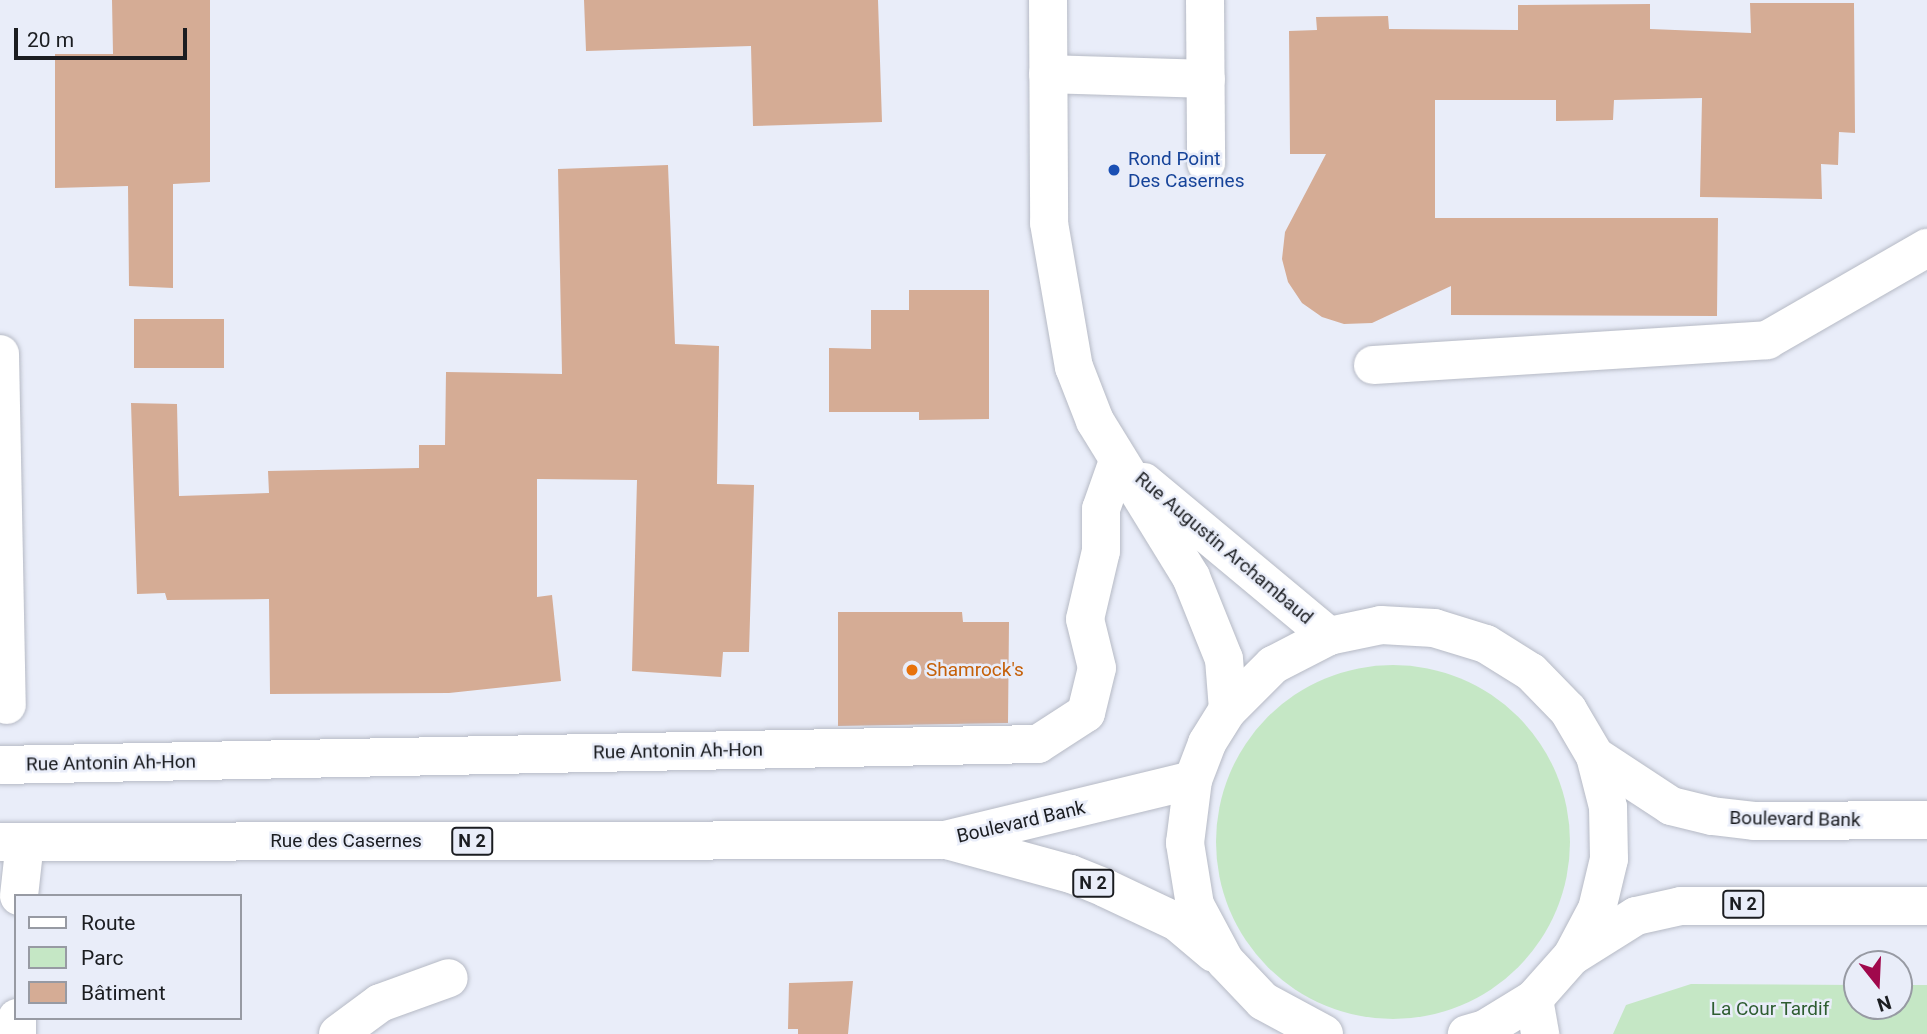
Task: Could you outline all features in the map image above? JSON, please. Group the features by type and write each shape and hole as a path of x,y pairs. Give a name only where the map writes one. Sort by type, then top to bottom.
{"main road":[{"name":"Rue Augustin Archambaud","path":"1048,0 1049,223 1074,367 1095,421 1191,577 1224,659 1228,710"},
{"path":"1205,0 1206,163"},
{"path":"1048,74 1206,79"},
{"path":"1373,365 1768,340 1927,248"},
{"path":"0,354 7,705"},
{"name":"Rue Augustin Archambaud","path":"1118,461 1329,636"},
{"name":"Rue Antonin Ah-Hon","path":"0,765 1038,744 1086,713 1097,668 1084,620 1101,551 1101,509 1118,461"},
{"name":"N 2","path":"1324,1034 1262,1001 1225,961 1195,905 1185,843 1193,780 1207,743 1228,710 1273,666 1329,636 1381,625 1434,628 1486,644 1531,672 1568,710 1595,756 1608,807 1609,859 1597,909 1537,1016 1467,1034"},
{"name":"Boulevard Bank","path":"1595,756 1671,806 1712,816 1754,821 1927,820"},
{"name":"Boulevard Bank","path":"945,840 1193,780"},
{"name":"Boulevard Bank","path":"945,840 1071,874 1105,888 1177,922 1225,961"},
{"name":"Rue des Casernes","path":"12,842 945,840"},
{"path":"12,842 19,894"},
{"name":"N 2","path":"1572,956 1636,916 1681,906 1927,906"},
{"path":"338,1034 380,1003 449,978"}],"green space":[{"path":"1376,665 1410,665 1445,672 1477,685 1519,716 1541,743 1557,774 1567,807 1570,842 1567,877 1557,910 1541,941 1519,968 1477,999 1445,1012 1410,1019 1376,1019 1341,1012 1309,999 1280,979 1256,955 1236,926 1223,894 1216,859 1216,825 1223,790 1236,758 1256,729 1280,705 1309,685 1341,672"},
{"name":"La Cour Tardif","path":"1691,984 1843,985 1843,1020 1913,1020 1913,985 1927,985 1927,1034 1613,1034 1626,1005"}],"building":[{"path":"112,0 210,0 210,182 173,184 173,288 129,286 128,186 55,188 55,54 113,54"},
{"path":"584,0 878,0 882,122 753,126 751,46 586,51"},
{"path":"1750,3 1854,3 1855,133 1839,132 1838,165 1821,164 1822,199 1700,197 1702,98 1614,100 1613,120 1556,121 1556,100 1435,100 1435,218 1718,218 1717,316 1451,315 1451,286 1372,323 1344,324 1322,317 1302,303 1288,282 1282,259 1285,232 1326,154 1290,154 1289,31 1317,30 1316,17 1388,16 1389,29 1518,30 1518,5 1650,4 1650,29 1751,33"},
{"path":"668,165 675,344 719,346 717,484 754,485 749,652 723,652 721,677 632,671 637,480 537,479 537,597 552,595 561,681 449,693 270,694 269,599 167,600 165,593 137,594 131,403 177,404 179,496 269,493 268,471 419,468 419,445 445,445 446,372 562,374 558,169"},
{"path":"909,290 989,290 989,419 919,420 919,412 829,412 829,348 871,349 871,310 909,310"},
{"path":"134,319 224,319 224,368 134,368"},
{"path":"838,612 962,612 963,622 1009,622 1008,723 838,726"},
{"path":"853,981 848,1034 798,1034 798,1029 788,1029 789,983"}],"place":[{"name":"Rond Point Des Casernes","path":"1114,170"},
{"name":"Shamrock's","path":"912,670"}]}
